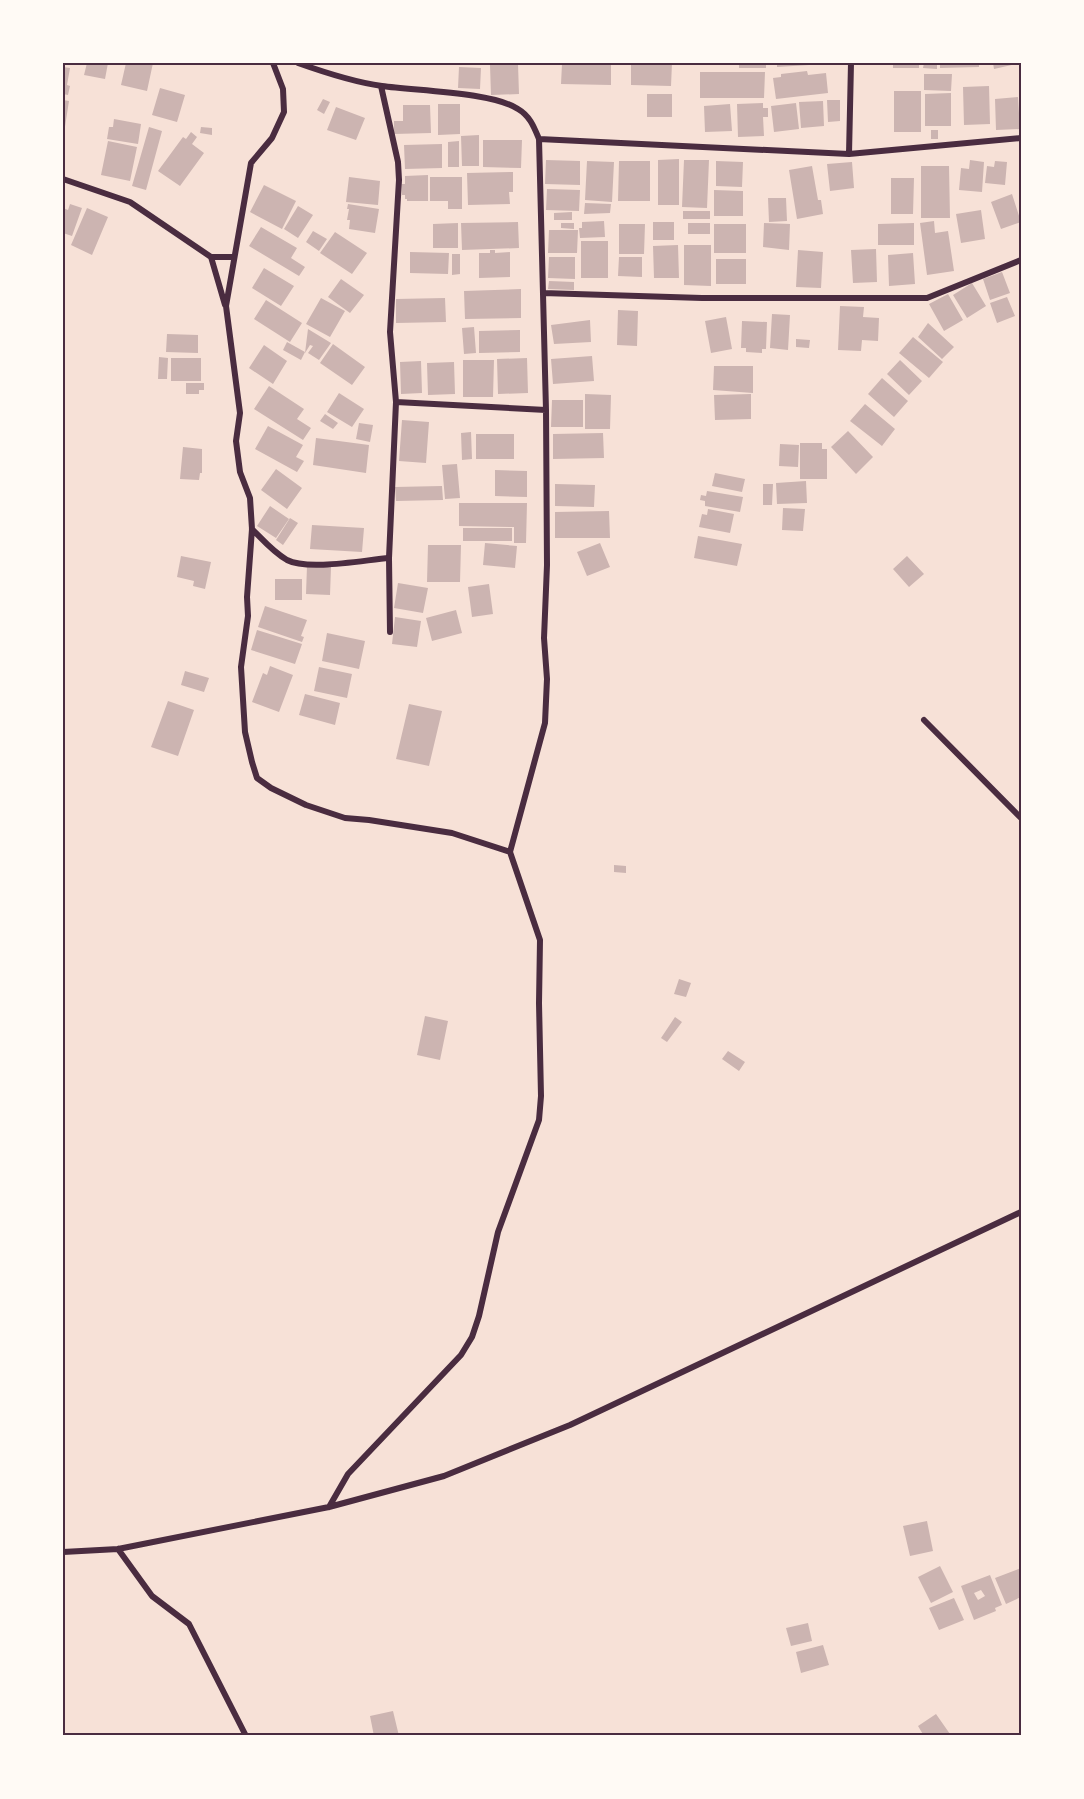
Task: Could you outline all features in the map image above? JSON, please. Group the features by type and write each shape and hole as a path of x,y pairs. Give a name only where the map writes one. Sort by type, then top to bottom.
{"street":[{"path":"226,306 248,187 250,163 272,138 284,112 283,89 273,63"},
{"path":"298,63 345,79 381,86 493,100 517,108 529,117 539,139 546,410 547,565 544,638 547,680 545,723 510,852 540,940 538,1003 541,1096 538,1120 498,1232 472,1337 461,1355 348,1474 329,1507"},
{"path":"849,154 851,63"},
{"path":"381,86 398,162 399,180 390,332 396,402 389,558 390,632"},
{"path":"539,139 849,154 1021,138"},
{"path":"63,179 129,202 211,257 234,257"},
{"path":"211,257 226,306 240,413 236,441 240,472 250,498 252,529 247,597 248,616 241,667 245,732 257,778 271,788 306,805 345,818 452,833 510,852"},
{"path":"543,292 702,298 927,298 1021,260"},
{"path":"396,402 546,410"},
{"path":"252,529 288,560 305,565 389,558"},
{"path":"924,720 1021,818"},
{"path":"63,1552 118,1549 329,1507 444,1476 570,1425 1021,1212"},
{"path":"118,1549 152,1596 189,1624 246,1736"}],"building":[{"path":"87,63 108,63 105,79 84,75"},
{"path":"126,63 153,63 147,91 121,85"},
{"path":"576,63 611,63 611,85 561,84 562,64 576,65"},
{"path":"631,63 672,63 671,86 631,85"},
{"path":"739,63 766,63 766,68 739,68"},
{"path":"777,63 809,63 809,65 777,67"},
{"path":"893,63 919,63 919,68 893,68"},
{"path":"924,63 937,63 937,69 923,68"},
{"path":"940,63 979,63 979,67 940,68"},
{"path":"993,63 1016,63 1016,64 994,69"},
{"path":"518,64 519,94 491,95 490,65"},
{"path":"63,67 70,68 68,95 63,94"},
{"path":"459,67 481,68 480,89 458,88"},
{"path":"807,71 808,75 826,73 828,93 776,99 773,78 781,77 781,74"},
{"path":"700,72 765,72 764,98 700,98"},
{"path":"924,74 952,74 951,91 924,90"},
{"path":"989,86 990,124 964,125 963,87"},
{"path":"160,88 185,95 177,122 152,115"},
{"path":"894,91 921,91 921,132 894,132"},
{"path":"951,93 951,126 925,126 925,94"},
{"path":"647,94 672,94 672,117 647,117"},
{"path":"1018,97 1020,129 996,130 995,99"},
{"path":"323,99 330,102 324,114 317,110"},
{"path":"63,100 69,101 64,133 63,133"},
{"path":"827,100 840,100 840,121 828,122"},
{"path":"823,101 824,126 801,128 799,102"},
{"path":"763,103 763,108 768,108 768,117 763,117 764,136 738,137 737,104"},
{"path":"796,103 799,129 774,132 771,106"},
{"path":"438,104 460,104 460,134 438,135"},
{"path":"730,104 732,131 705,132 704,106"},
{"path":"403,105 430,105 431,133 394,134 394,121 403,121"},
{"path":"336,107 365,118 356,140 327,130"},
{"path":"114,119 141,124 138,144 107,139 109,127 113,127"},
{"path":"149,127 162,131 146,190 132,186"},
{"path":"201,127 212,128 212,135 200,133"},
{"path":"931,130 938,130 938,139 931,139"},
{"path":"191,132 197,137 192,144 204,153 180,186 158,171 183,137 186,139"},
{"path":"479,135 479,166 462,166 461,136"},
{"path":"483,140 522,140 521,168 483,167"},
{"path":"108,141 137,147 130,181 101,175"},
{"path":"459,141 459,167 448,167 448,142"},
{"path":"442,144 442,168 405,169 404,145"},
{"path":"679,159 679,205 658,205 658,160"},
{"path":"546,160 580,161 580,185 545,184"},
{"path":"684,160 709,160 707,208 682,207"},
{"path":"970,160 984,162 982,192 959,190 961,168 969,169"},
{"path":"587,161 614,162 612,202 585,200"},
{"path":"619,161 650,161 650,201 618,201"},
{"path":"716,161 743,162 742,187 716,186"},
{"path":"995,161 1007,162 1005,185 985,183 987,166 994,167"},
{"path":"852,162 854,188 830,191 827,164"},
{"path":"812,166 823,214 797,219 789,170"},
{"path":"921,166 949,166 950,218 921,218"},
{"path":"513,172 513,192 509,192 510,204 468,205 467,173"},
{"path":"428,175 428,201 407,201 405,195 402,195 405,176"},
{"path":"349,177 380,181 378,205 346,202"},
{"path":"430,177 462,177 462,209 448,209 448,201 430,201"},
{"path":"891,178 914,178 913,214 891,214"},
{"path":"264,185 296,201 282,229 250,212"},
{"path":"547,189 580,190 579,211 546,210"},
{"path":"714,190 743,191 743,216 714,216"},
{"path":"1012,194 1021,222 1001,229 991,202"},
{"path":"768,198 786,198 787,221 769,222"},
{"path":"585,203 611,204 610,213 584,214"},
{"path":"70,204 82,208 72,236 63,233 63,208 68,210"},
{"path":"348,204 379,209 375,233 349,229"},
{"path":"298,206 313,215 298,238 284,229"},
{"path":"87,208 108,217 92,255 71,245"},
{"path":"981,210 985,239 961,243 956,214"},
{"path":"683,211 710,211 710,219 683,219"},
{"path":"572,212 572,220 554,220 554,213"},
{"path":"604,221 605,237 580,238 579,228 582,228 582,222"},
{"path":"934,221 935,233 948,231 954,271 927,275 920,223"},
{"path":"518,222 519,248 462,250 461,223"},
{"path":"653,222 674,222 674,240 653,240"},
{"path":"458,223 458,248 433,248 433,224"},
{"path":"561,223 574,223 574,229 561,228"},
{"path":"688,223 710,223 710,234 688,234"},
{"path":"764,223 790,224 789,250 763,247"},
{"path":"914,223 914,245 878,245 878,224"},
{"path":"619,224 645,224 644,254 619,254"},
{"path":"714,224 746,224 746,253 714,253"},
{"path":"261,227 297,248 291,258 305,267 299,276 249,246"},
{"path":"549,230 578,230 577,253 548,253"},
{"path":"313,231 327,239 319,251 306,242"},
{"path":"335,232 367,253 352,274 320,253"},
{"path":"581,241 608,241 608,278 581,278"},
{"path":"678,245 679,278 654,278 653,246"},
{"path":"684,245 711,245 711,286 684,285"},
{"path":"876,249 877,282 853,283 851,250"},
{"path":"490,250 495,250 495,253 510,252 510,277 479,278 479,253 490,253"},
{"path":"798,250 823,252 821,288 796,287"},
{"path":"410,252 449,253 448,274 410,273"},
{"path":"913,253 915,284 889,286 888,255"},
{"path":"452,254 460,254 460,274 452,275"},
{"path":"549,257 575,257 575,279 548,278"},
{"path":"619,257 642,257 642,277 618,276"},
{"path":"716,259 746,259 746,284 716,284"},
{"path":"264,268 294,286 281,306 252,288"},
{"path":"1002,272 1010,293 990,300 983,279"},
{"path":"341,279 364,295 350,313 328,297"},
{"path":"549,281 574,282 574,290 548,289"},
{"path":"972,283 986,306 967,318 953,295"},
{"path":"521,289 521,318 465,319 464,291"},
{"path":"948,294 963,320 944,331 929,304"},
{"path":"1007,297 1015,316 997,323 990,303"},
{"path":"321,298 345,311 330,337 306,324"},
{"path":"445,298 446,322 396,323 396,299"},
{"path":"266,300 302,323 290,342 254,319"},
{"path":"840,306 864,307 863,317 879,318 878,341 862,340 861,351 838,350"},
{"path":"618,310 638,311 637,346 617,345"},
{"path":"772,314 790,315 788,350 770,348"},
{"path":"726,317 732,349 711,353 705,321"},
{"path":"590,320 591,342 554,344 551,325"},
{"path":"742,321 767,322 766,349 762,349 762,353 746,352 746,348 741,348"},
{"path":"928,323 954,347 942,359 918,337"},
{"path":"474,327 476,353 464,354 462,328"},
{"path":"308,329 331,343 319,360 308,353 313,346 310,345 305,353"},
{"path":"520,330 520,352 479,353 479,331"},
{"path":"167,334 198,335 198,353 166,352"},
{"path":"913,337 943,362 929,378 899,353"},
{"path":"796,339 810,340 809,348 796,347"},
{"path":"287,342 305,352 301,360 283,350"},
{"path":"333,344 365,367 352,385 320,363"},
{"path":"264,345 287,361 273,384 249,368"},
{"path":"592,356 594,381 553,384 551,359"},
{"path":"159,357 168,358 167,379 158,379"},
{"path":"171,358 201,358 201,381 171,381"},
{"path":"527,358 528,393 498,394 497,359"},
{"path":"463,360 494,360 493,397 463,397"},
{"path":"900,360 922,381 909,395 887,374"},
{"path":"421,361 422,393 401,394 400,362"},
{"path":"454,362 455,394 428,395 427,363"},
{"path":"714,366 753,366 753,393 713,390"},
{"path":"882,378 908,401 894,417 868,394"},
{"path":"186,383 204,383 204,390 199,390 199,394 186,394"},
{"path":"269,386 304,409 297,419 311,428 303,440 254,409"},
{"path":"339,393 364,409 352,427 327,412"},
{"path":"585,394 611,395 610,429 585,429"},
{"path":"751,394 751,419 715,420 714,395"},
{"path":"552,400 583,400 583,427 551,427"},
{"path":"865,404 895,429 882,446 850,421"},
{"path":"325,414 338,423 333,429 320,421"},
{"path":"402,420 429,422 426,463 399,461"},
{"path":"359,423 373,425 370,442 356,439"},
{"path":"268,426 303,445 296,457 304,461 297,472 255,449"},
{"path":"848,431 873,457 856,474 831,447"},
{"path":"471,432 472,459 462,460 461,433"},
{"path":"603,433 604,458 553,459 553,434"},
{"path":"476,434 514,434 514,459 476,459"},
{"path":"316,438 369,445 366,473 313,465"},
{"path":"800,443 822,443 822,449 827,449 827,479 800,479"},
{"path":"780,444 799,445 798,467 779,466"},
{"path":"183,447 202,449 202,473 200,473 199,480 180,479"},
{"path":"457,464 460,498 445,499 442,465"},
{"path":"276,469 302,488 287,509 261,490"},
{"path":"495,470 527,471 527,497 495,496"},
{"path":"715,473 745,479 742,492 712,486"},
{"path":"806,481 807,503 777,504 776,483"},
{"path":"555,484 595,485 594,507 555,506"},
{"path":"763,484 773,484 772,505 763,505"},
{"path":"442,486 443,500 396,501 395,487"},
{"path":"707,491 743,497 740,512 705,506 705,501 700,500 701,495 706,496"},
{"path":"459,503 527,503 526,543 514,543 514,527 459,526"},
{"path":"270,506 289,519 276,538 257,526"},
{"path":"783,508 805,509 803,531 782,530"},
{"path":"708,509 734,514 730,533 699,527 702,514 707,515"},
{"path":"609,511 610,538 555,538 555,512"},
{"path":"290,518 298,523 283,545 276,540"},
{"path":"312,525 364,528 362,552 310,549"},
{"path":"463,528 512,528 512,541 463,541"},
{"path":"698,536 742,544 737,566 694,558"},
{"path":"485,543 517,546 515,568 483,565"},
{"path":"600,543 610,567 587,576 577,552"},
{"path":"428,545 461,545 460,582 427,582"},
{"path":"181,556 211,562 205,589 193,586 194,581 177,577"},
{"path":"907,556 924,574 909,587 893,569"},
{"path":"307,566 331,567 330,595 306,594"},
{"path":"275,579 302,579 302,600 275,600"},
{"path":"398,583 428,588 423,613 394,608"},
{"path":"489,584 493,614 472,617 468,587"},
{"path":"265,606 307,620 301,636 304,637 302,642 258,627"},
{"path":"456,610 462,633 432,641 426,618"},
{"path":"395,617 421,621 417,647 392,644"},
{"path":"257,630 302,644 295,664 251,650"},
{"path":"327,633 365,641 359,669 322,661"},
{"path":"270,666 293,675 279,712 252,702 263,673 267,675"},
{"path":"319,667 352,674 347,698 314,691"},
{"path":"185,671 209,678 204,692 181,685"},
{"path":"305,694 340,703 335,725 299,715"},
{"path":"168,701 194,710 178,756 151,747"},
{"path":"409,704 442,711 429,766 396,759"},
{"path":"614,865 626,866 626,873 614,872"},
{"path":"679,979 691,983 686,997 674,994"},
{"path":"425,1016 448,1021 440,1060 417,1055"},
{"path":"675,1017 682,1022 667,1042 661,1038"},
{"path":"728,1051 745,1062 739,1071 722,1059"},
{"path":"927,1521 933,1551 910,1556 903,1526"},
{"path":"940,1566 953,1592 931,1603 918,1577"},
{"path":"1021,1568 1021,1597 1006,1604 995,1578"},
{"path":"990,1575 1002,1605 995,1608 996,1611 974,1620 961,1586","holes":["981,1590 985,1596 978,1600 974,1593"]},
{"path":"954,1598 964,1620 939,1630 929,1608"},
{"path":"808,1623 812,1641 791,1646 786,1628"},
{"path":"823,1645 829,1665 801,1673 796,1652"},
{"path":"393,1711 399,1736 374,1736 370,1716"},
{"path":"936,1714 950,1734 924,1736 918,1726"}]}
